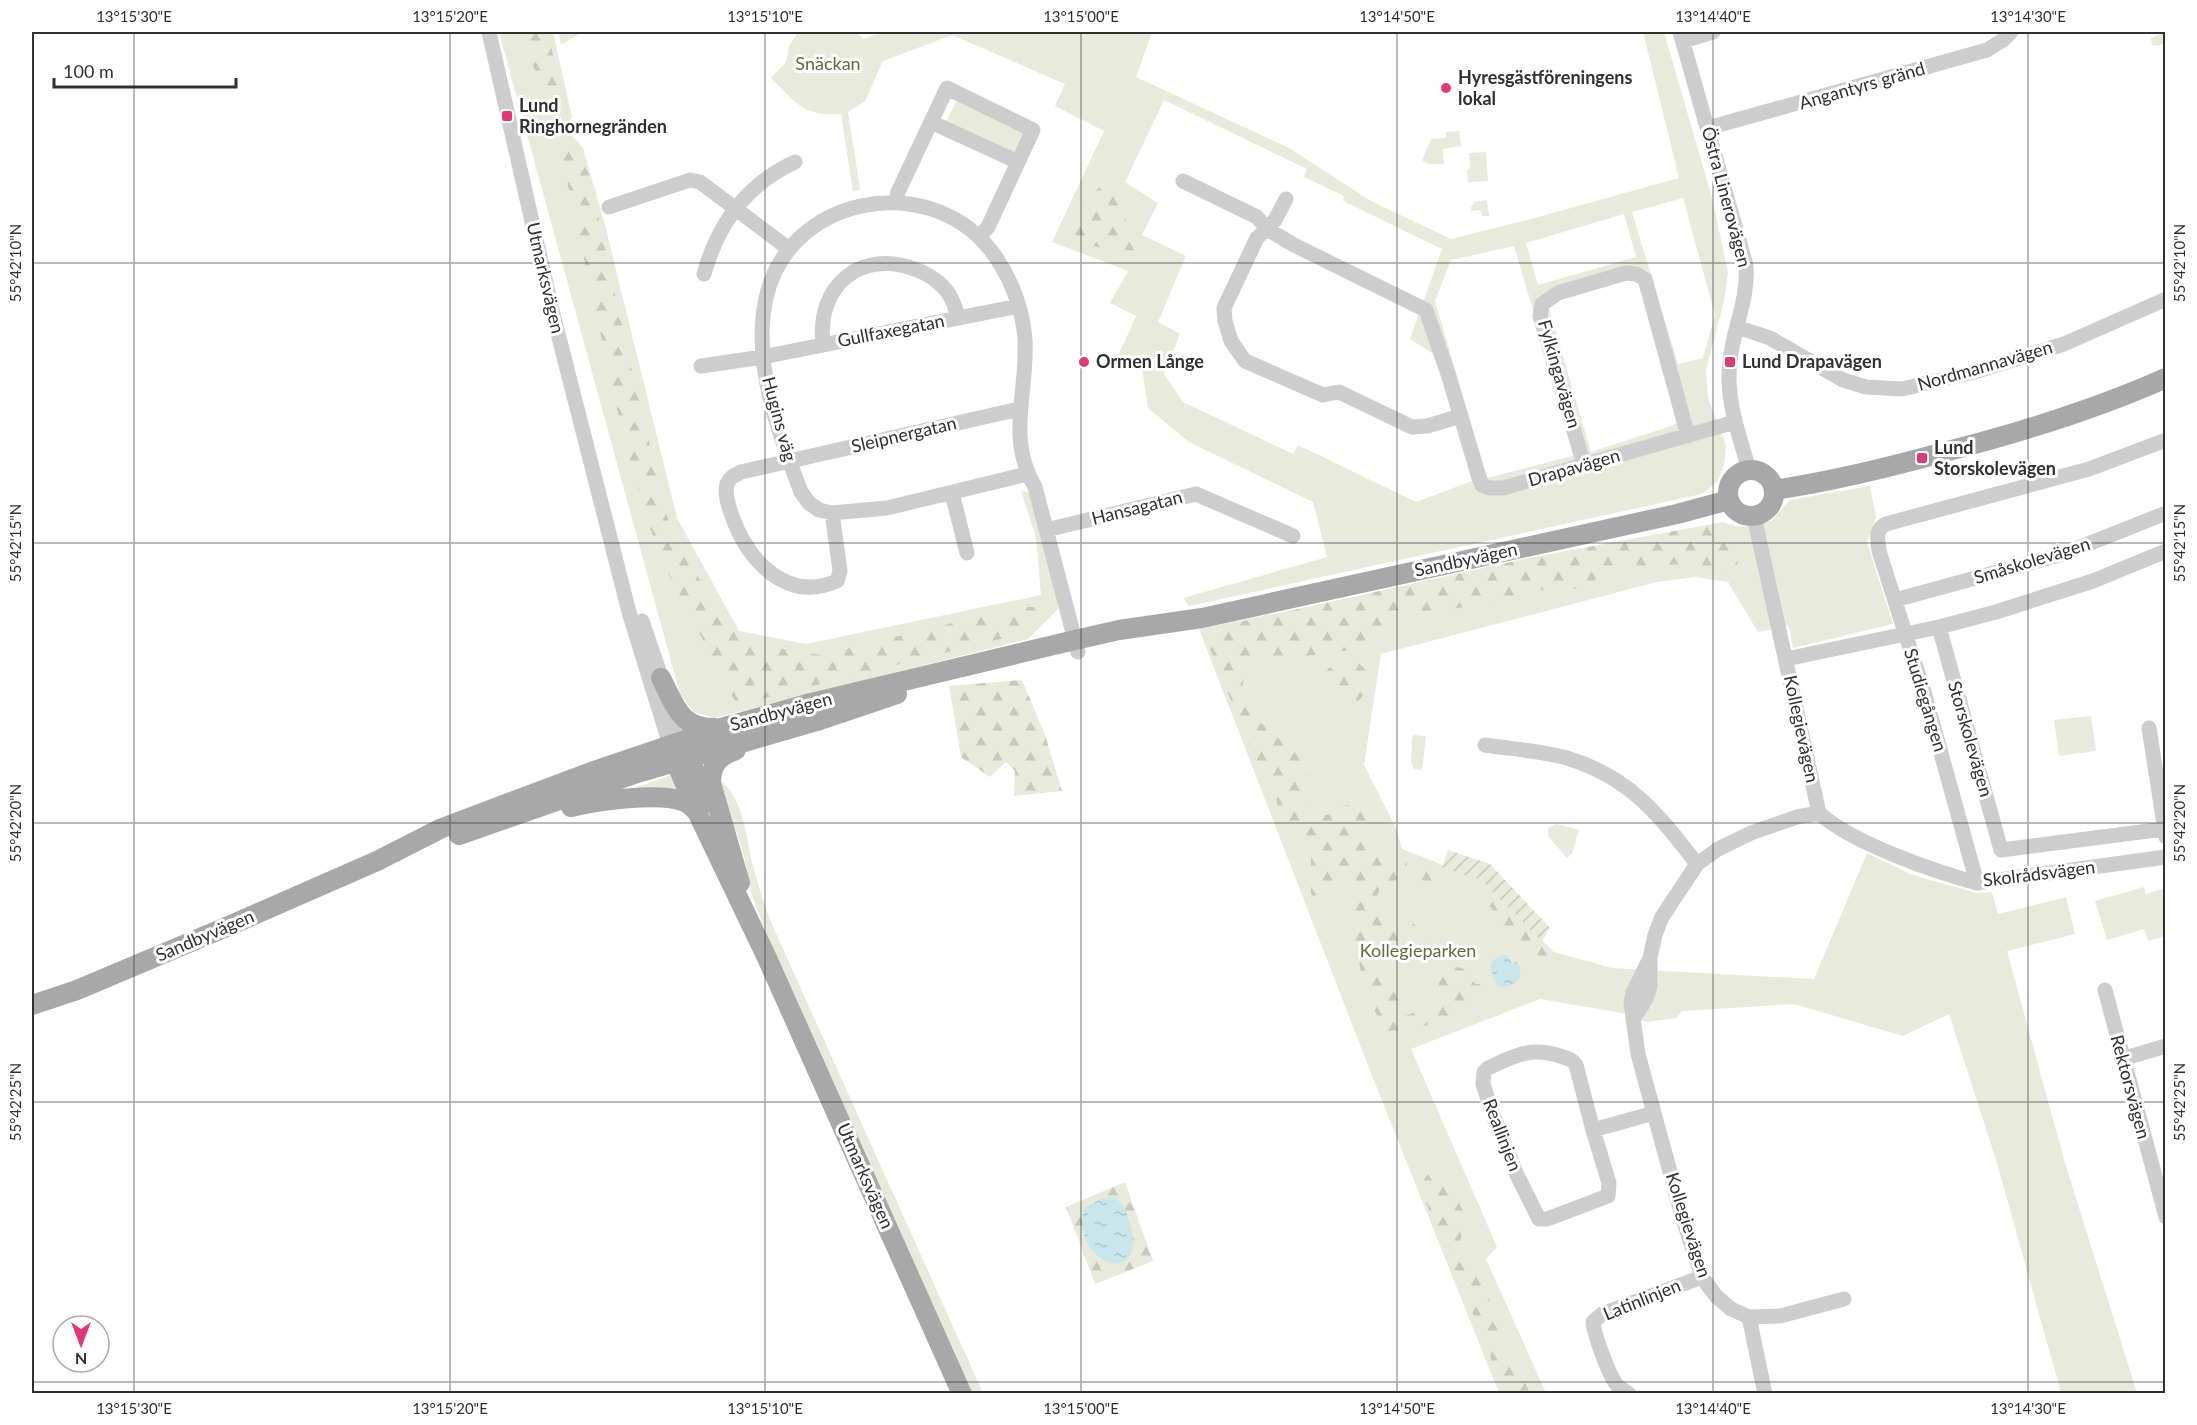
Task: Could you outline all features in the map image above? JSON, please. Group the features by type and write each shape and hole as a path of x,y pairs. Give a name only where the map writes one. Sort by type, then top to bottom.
{"main road":[{"path":"1774,490 1834,481 2000,438 2071,415 2166,378"},
{"path":"1749,470 1764,474 1772,482 1774,490 1773,501 1768,508 1754,516 1739,513 1729,500 1729,486 1732,479 1741,472 1749,470"},
{"name":"Sandbyvägen","path":"377,861 444,840 679,751 721,728 811,703 1677,514 1729,500"},
{"name":"Sandbyvägen","path":"32,1005 99,981 377,861 442,828 591,771 817,721 943,681 1076,646"},
{"path":"661,678 686,721 695,726 721,728"},
{"path":"741,885 713,795 711,769 716,761 729,752 817,721"},
{"name":"Utmarksvägen","path":"679,751 697,812 767,958 962,1394"},
{"name":"Utmarksvägen","path":"679,751 741,885 767,958"},
{"path":"444,840 593,802 665,798 684,801 697,812"}],"street":[{"name":"Utmarksvägen","path":"489,32 553,314 608,522 629,612 679,751"},
{"path":"1681,36 1713,32"},
{"name":"Angantyrs gränd","path":"1708,128 1979,53 2003,40 2011,32"},
{"name":"Östra Linerovägen","path":"1681,36 1746,265 1746,284 1729,370 1730,397 1749,470"},
{"path":"896,202 898,192 947,88 1033,130 988,228 979,237"},
{"path":"931,122 1018,162"},
{"path":"704,274 719,233 737,208 757,185 776,171 795,162"},
{"path":"609,207 690,180 700,182 789,249"},
{"name":"Drapavägen","path":"1183,181 1257,217 1267,229 1294,245 1426,310 1482,485 1490,488 1503,488 1735,422"},
{"path":"1286,199 1275,220 1257,238 1224,308 1231,341 1245,360 1323,395 1339,392 1412,427 1427,426 1461,416"},
{"name":"Hugins väg","path":"832,513 819,510 809,503 801,492 770,400 763,357 762,319 766,296 776,271 789,249 827,218 860,205 896,202 929,208 962,224 979,237 1003,268 1013,287 1025,339 1019,433 1027,474 1035,487 1076,646"},
{"path":"823,345 824,311 829,297 844,279 874,265 901,265 927,274 941,284 952,299 958,317"},
{"name":"Fylkingavägen","path":"1584,465 1540,316 1542,304 1558,293 1626,273 1636,274 1645,279 1688,436"},
{"name":"Nordmannavägen","path":"1737,327 1770,338 1843,380 1866,387 1902,389 1923,386 1974,372 2064,344 2166,299"},
{"name":"Gullfaxegatan","path":"701,366 763,357 1018,306"},
{"name":"Sleipnergatan","path":"832,513 840,572 837,581 818,587 788,584 774,577 745,544 736,526 726,494 727,485 732,477 741,472 1019,409"},
{"path":"1906,635 1878,542 1877,533 1880,527 2089,469 2166,440"},
{"path":"832,513 887,508 1027,474"},
{"path":"952,493 967,553"},
{"name":"Hansagatan","path":"1046,530 1196,494 1293,536"},
{"name":"Småskolevägen","path":"1895,600 2063,554 2166,513"},
{"name":"Kollegievägen","path":"1749,1317 1731,1309 1716,1296 1702,1276 1682,1216 1638,1054 1634,1018 1646,999 1650,986 1650,958 1662,917 1697,864 1718,849 1751,833 1797,817 1819,813 1754,516"},
{"name":"Utmarksvägen","path":"608,522 661,678 679,751"},
{"name":"Småskolevägen","path":"1906,635 2054,594 2093,581 2166,551"},
{"name":"Storskolevägen","path":"1939,627 2001,850"},
{"name":"Studiegången","path":"1786,659 1906,635 1977,883"},
{"path":"2149,728 2165,833"},
{"path":"1485,745 1566,758 1605,774 1641,798 1697,864"},
{"name":"Skolrådsvägen","path":"1819,813 1832,824 1858,838 1947,875 1977,883 2166,858"},
{"name":"Skolrådsvägen","path":"2001,850 2165,833"},
{"name":"Rektorsvägen","path":"2105,990 2164,1208"},
{"path":"2122,1059 2166,1046"},
{"name":"Reallinjen","path":"1540,1051 1571,1059 1576,1065 1593,1130 1609,1183 1608,1196 1547,1219 1539,1219 1516,1173 1492,1112 1483,1084 1484,1072 1488,1068 1526,1052 1540,1051"},
{"path":"1593,1130 1654,1113"},
{"name":"Latinlinjen","path":"1629,1394 1617,1385 1613,1378 1596,1337 1593,1322 1602,1314 1702,1276"},
{"path":"1765,1394 1749,1317 1780,1316 1844,1299"}],"green space":[{"path":"499,32 553,32 572,117 563,125 583,148 605,225 677,518 739,631 806,644 1041,595 1036,538 1021,491 1033,493 1059,608 1028,639 714,718 694,712 680,694"},
{"path":"528,32 548,32 564,106 548,112 531,59"},
{"path":"558,32 581,32 581,33 561,45"},
{"name":"Snäckan","path":"798,32 857,32 863,39 884,32 1152,32 1136,77 1289,148 1371,201 1451,239 1679,178 1643,32 1664,32 1712,198 1728,272 1724,301 1706,370 1708,398 1726,445 1724,466 1717,482 1702,494 1189,606 1183,598 1327,557 1313,502 1189,442 1148,408 1142,368 1118,356 1136,316 1110,303 1128,271 1052,242 1104,131 1055,106 1065,84 952,35 883,61 865,101 848,112 860,189 853,192 841,114 818,113 801,106 771,78 786,62 789,46","holes":["1164,100 1307,169 1304,177 1344,196 1343,201 1442,249 1410,339 1435,355 1472,481 1416,502 1298,445 1293,454 1183,402 1164,374 1180,334 1158,322 1186,256 1142,235 1158,203 1125,182","1683,198 1715,315 1703,358 1678,364 1632,212","1624,214 1636,257 1538,285 1526,243","1514,246 1576,455 1487,478 1435,301 1451,260","1630,276 1641,283 1680,419 1674,425 1591,452 1548,305 1564,294"]},
{"path":"2166,32 2165,43 2158,46 2152,45 2151,38"},
{"path":"957,99 1026,132 1015,157 945,124"},
{"path":"1459,131 1461,146 1443,149 1444,164 1428,164 1422,160 1431,139 1446,138 1446,132"},
{"path":"559,145 583,148 633,376 673,540 742,642 820,655 1019,607 1050,607 1016,635 737,705 659,556 626,449"},
{"path":"1486,152 1488,181 1468,182 1469,153"},
{"path":"1111,177 1123,209 1134,251 1093,246 1079,239 1074,233 1086,202"},
{"path":"1487,200 1489,216 1482,216 1480,210 1471,211 1474,202"},
{"name":"Kollegieparken","path":"1870,486 1876,517 1867,542 1893,624 1793,648 1789,626 1758,632 1728,582 1695,577 1657,582 1381,654 1364,765 1396,828 1402,849 1481,880 1551,951 1612,968 1814,979 1867,853 1910,874 1976,893 1992,892 1998,914 2066,897 2075,934 2007,951 2065,1163 2137,1393 2061,1393 1997,1163 1949,1014 1903,1036 1794,1004 1682,1011 1676,1018 1647,1022 1622,1013 1540,999 1411,1049 1497,1247 1486,1259 1546,1393 1499,1393 1369,1068 1199,629 1723,522 1739,527 1771,521 1790,500"},
{"path":"1723,522 1736,543 1738,563 1731,572 1683,564 1623,568 1575,589 1529,590 1491,603 1411,615 1368,638 1357,649 1278,660 1252,658 1244,674 1241,702 1251,714 1307,763 1306,811 1328,815 1340,807 1352,805 1361,809 1370,820 1372,833 1368,847 1349,876 1318,911 1311,893 1311,841 1285,832 1273,788 1251,749 1209,647 1231,624 1528,558"},
{"path":"1351,656 1366,670 1364,694 1356,704 1342,704 1333,693 1326,671 1338,659"},
{"path":"1022,680 1045,735 1062,791 1014,796 1015,771 1006,762 990,777 961,757 949,686"},
{"path":"2091,716 2096,751 2059,756 2054,720"},
{"path":"1414,735 1426,736 1422,770 1414,769 1411,762"},
{"path":"674,774 682,793 626,791"},
{"path":"717,778 726,786 739,806 755,873 770,920 983,1393 972,1393 774,954 750,890 744,855 721,800"},
{"path":"1557,824 1579,830 1572,854 1567,858 1548,836 1548,828"},
{"path":"1375,848 1398,856 1407,862 1406,874 1380,889 1373,906 1389,912 1386,924 1390,929 1404,929 1415,923 1419,935 1379,951 1405,1016 1445,1001 1434,972 1442,968 1454,967 1467,970 1475,984 1481,986 1484,995 1483,1003 1389,1040 1364,980 1358,959 1352,915 1357,873 1371,849"},
{"path":"1448,850 1490,864 1550,928 1542,941 1481,880 1442,867"},
{"path":"1420,868 1450,880 1465,890 1473,901 1471,904 1462,903 1445,885 1418,878 1415,874"},
{"path":"1483,882 1553,951 1545,965 1535,968 1524,949 1500,922 1477,885"},
{"path":"2144,887 2146,894 2165,888 2165,936 2148,941 2144,929 2107,940 2095,901"},
{"path":"1436,938 1445,939 1449,953 1444,960 1431,965 1425,950 1430,941"},
{"path":"1441,1168 1470,1224 1460,1239 1459,1248 1467,1262 1484,1269 1485,1291 1493,1307 1504,1347 1514,1361 1530,1393 1505,1393 1460,1282 1449,1262 1444,1239 1436,1227 1421,1190 1425,1178 1432,1169"},
{"path":"1125,1182 1153,1261 1095,1284 1066,1207"}],"water":[{"path":"1507,955 1513,965 1516,961 1520,974 1517,981 1503,987 1496,984 1490,967 1492,961"},
{"path":"1114,1197 1121,1203 1127,1215 1133,1247 1128,1258 1119,1263 1108,1262 1097,1256 1088,1244 1083,1228 1084,1208 1101,1199"}],"place":[{"name":"Hyresgästföreningens lokal","path":"1446,88"},
{"name":"Lund Ringhornegränden","path":"507,116"},
{"name":"Ormen Långe","path":"1084,362"},
{"name":"Lund Drapavägen","path":"1730,362"},
{"name":"Lund Storskolevägen","path":"1922,458"}]}
